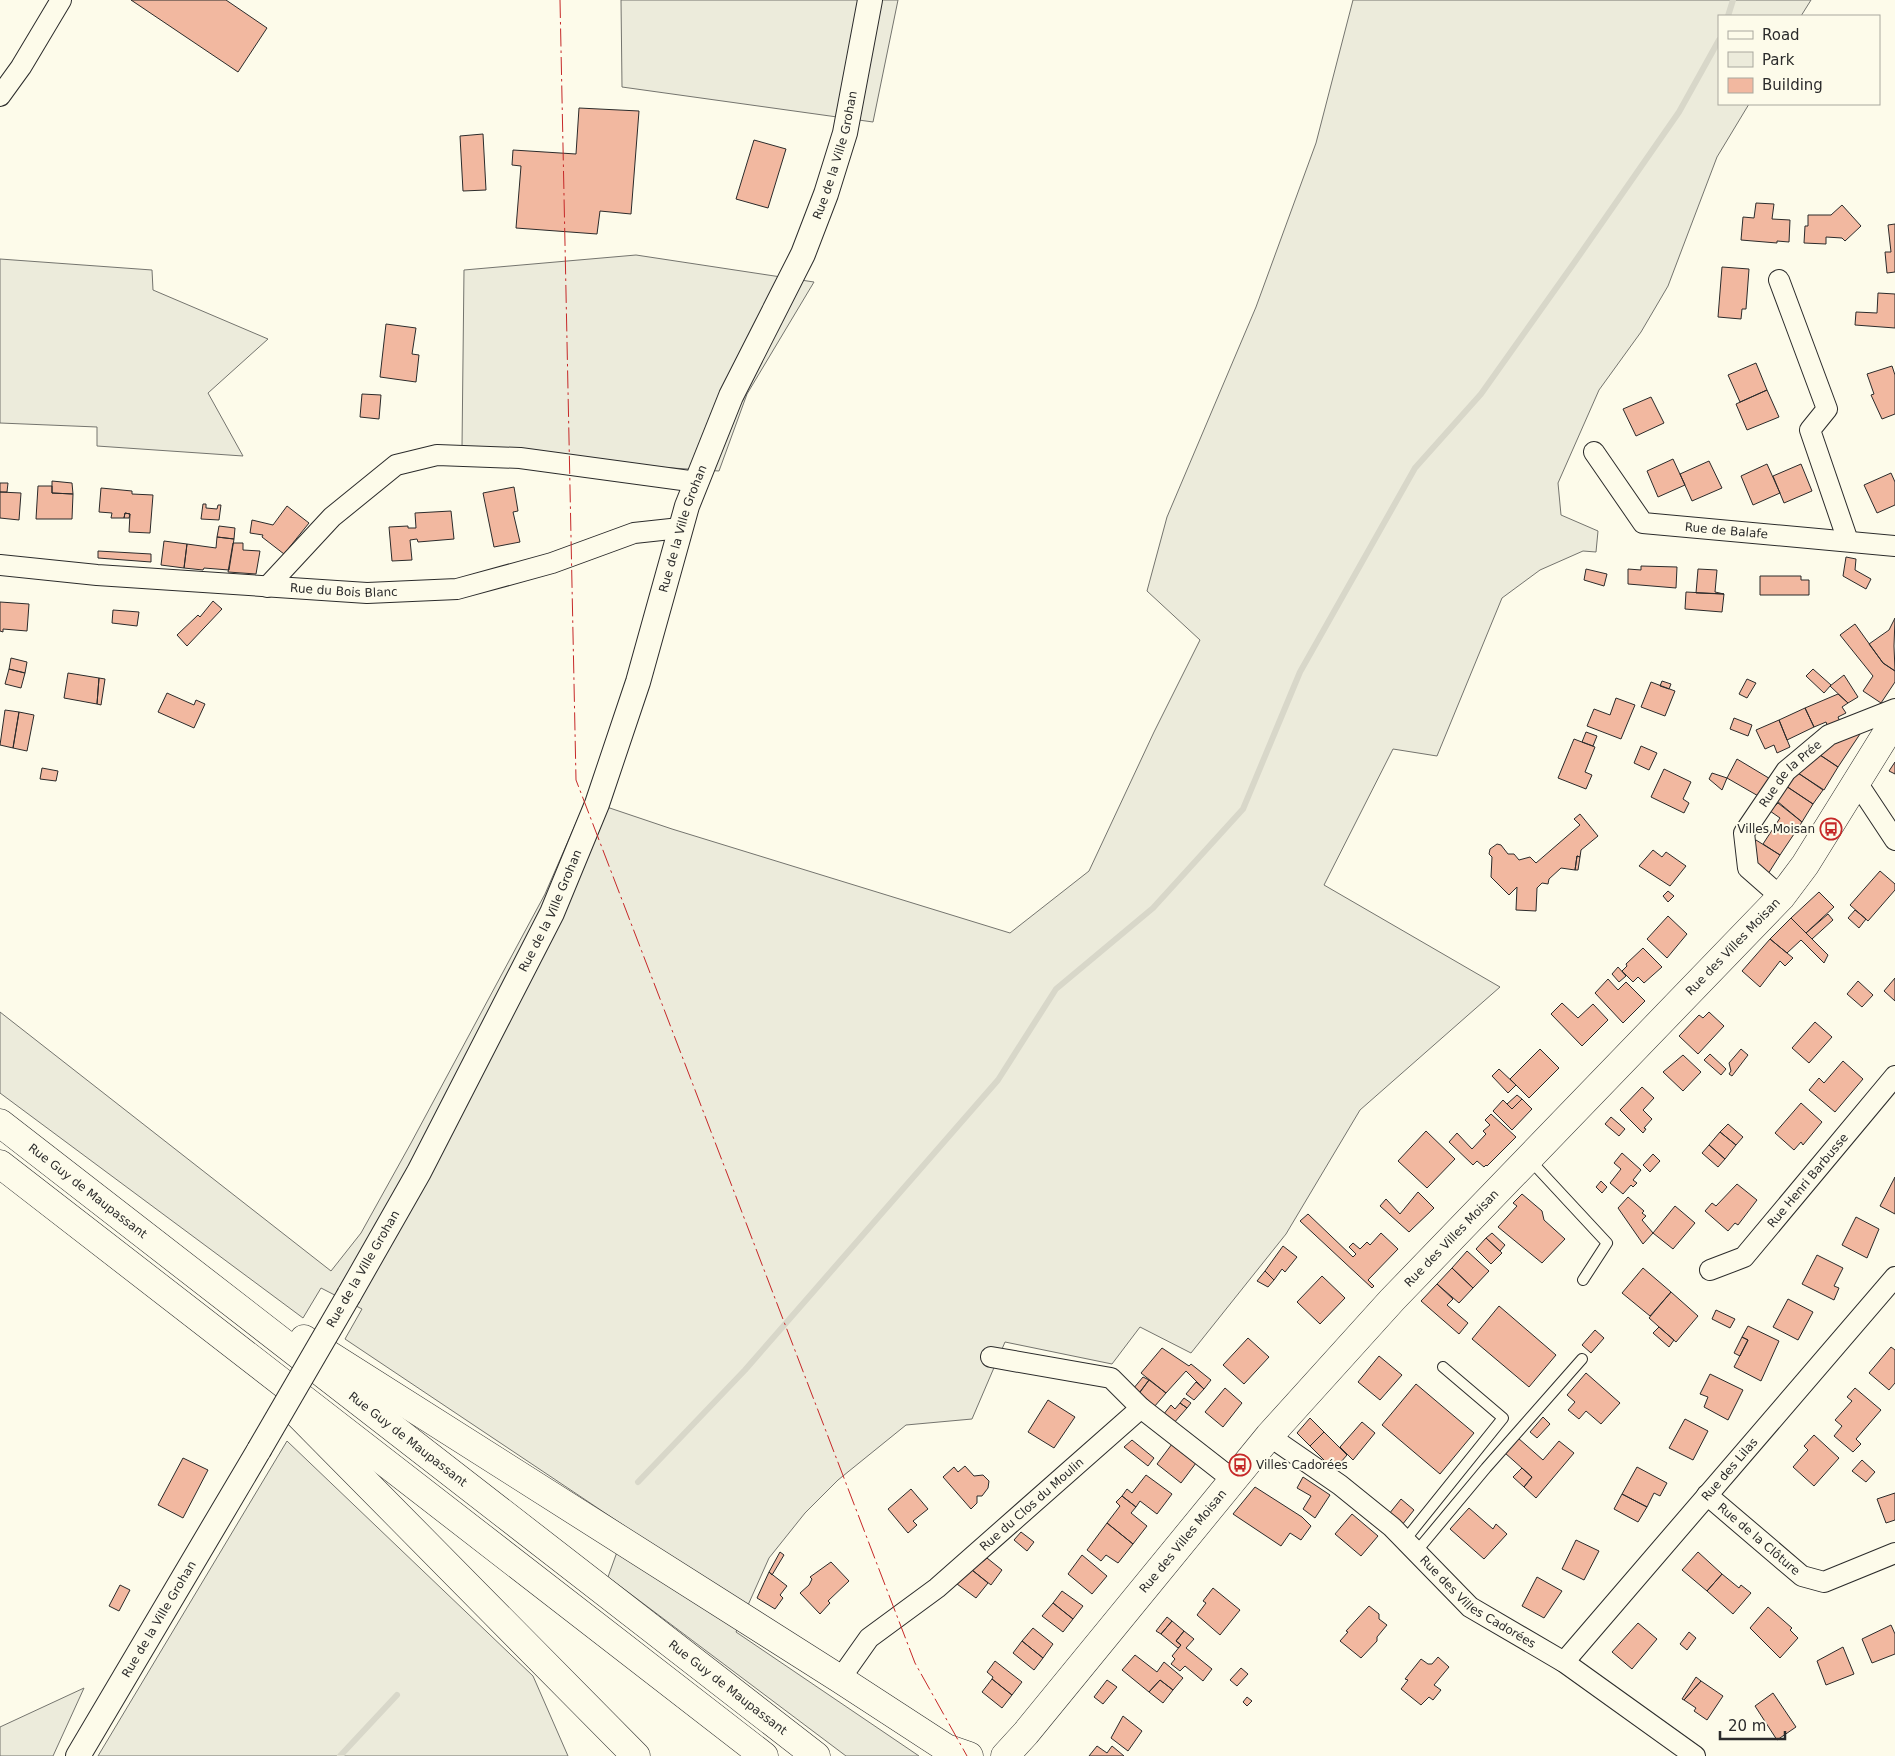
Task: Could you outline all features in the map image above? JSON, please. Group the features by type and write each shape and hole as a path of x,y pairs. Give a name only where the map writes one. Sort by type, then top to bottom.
{"main road":[{"name":"Rue des Villes Moisan","path":"1005,1756 1026,1734 1232,1479 1269,1436 1392,1300 1781,897 1805,865 1895,720"},
{"name":"Rue Guy de Maupassant","path":"0,1123 816,1756"},
{"path":"0,1164 764,1756"},
{"path":"164,1250 840,1678 946,1748 969,1756"},
{"path":"218,1333 636,1756"},
{"path":"973,1756 986,1753 995,1756"}],"street":[{"path":"0,96 21,67 61,0"},
{"name":"Rue de la Ville Grohan","path":"78,1756 349,1295 419,1172 552,913 597,804 638,682 680,528 697,482 731,396 803,254 826,194 845,133 870,0"},
{"path":"1779,280 1827,409 1810,430 1848,541"},
{"name":"Rue de Balafe","path":"1594,452 1643,523 1895,546"},
{"path":"267,587 332,517 396,465 437,455 520,458 697,482"},
{"name":"Rue du Bois Blanc","path":"0,565 267,587 366,593 457,589 552,563 634,533 680,528"},
{"name":"Rue de la Prée","path":"1781,897 1748,868 1744,833 1786,770 1829,735 1895,709"},
{"path":"1856,781 1895,840"},
{"name":"Rue Henri Barbusse","path":"1710,1270 1744,1258 1895,1076"},
{"name":"Rue des Lilas","path":"1564,1662 1895,1277"},
{"path":"991,1357 1112,1378 1141,1408 1232,1479"},
{"name":"Rue du Clos du Moulin","path":"840,1678 869,1638 937,1588 1141,1408"},
{"name":"Rue des Villes Cadorées","path":"1269,1436 1340,1485 1410,1546 1470,1607 1564,1662 1695,1756"},
{"name":"Rue de la Clôture","path":"1707,1495 1802,1576 1824,1582 1895,1553"}],"lane":[{"path":"1529,1158 1607,1243 1583,1280"},
{"path":"1410,1546 1486,1468 1582,1360"},
{"path":"1410,1546 1503,1418 1443,1366"}],"green space":[{"path":"621,0 898,0 873,122 622,87"},
{"path":"1353,0 1811,0 1802,15 1718,15 1718,105 1748,105 1717,157 1668,286 1641,332 1599,390 1558,483 1561,515 1598,531 1596,552 1583,551 1540,570 1502,598 1437,756 1393,749 1324,885 1500,987 1360,1110 1286,1234 1191,1353 1140,1327 1112,1364 1005,1342 972,1419 906,1425 838,1480 805,1513 769,1558 736,1632 919,1756 846,1756 608,1577 626,1527 345,1339 362,1309 321,1288 303,1318 0,1093 0,1012 331,1271 361,1233 411,1143 545,894 586,800 672,829 1010,933 1089,871 1154,732 1200,640 1147,591 1167,517 1256,307 1316,143"},
{"path":"636,255 814,282 747,394 719,471 626,465 462,447 464,270"},
{"path":"0,259 152,270 153,290 268,339 208,393 243,456 97,446 97,427 0,423"},
{"path":"287,1441 533,1676 568,1756 98,1756"},
{"path":"84,1688 53,1756 0,1756 0,1727"}],"building":[{"path":"131,0 226,0 267,28 238,72"},
{"path":"579,108 639,111 631,214 600,211 597,234 516,228 521,166 512,165 513,150 576,154"},
{"path":"483,134 486,190 463,191 460,136"},
{"path":"754,140 786,149 768,208 736,199"},
{"path":"1756,203 1774,204 1772,219 1790,220 1789,242 1741,240 1743,217 1754,218"},
{"path":"1842,205 1861,226 1845,241 1842,238 1826,237 1826,244 1804,243 1805,226 1808,226 1808,215 1831,215"},
{"path":"1895,224 1895,272 1887,273 1885,252 1891,252 1888,225"},
{"path":"1722,267 1749,269 1746,309 1742,309 1741,319 1718,317"},
{"path":"1878,293 1895,294 1895,328 1855,325 1856,312 1877,313"},
{"path":"386,324 416,328 412,354 419,355 416,382 380,377"},
{"path":"1756,363 1767,390 1740,402 1728,375"},
{"path":"1892,366 1895,375 1895,414 1882,419 1871,395 1874,394 1867,374"},
{"path":"1767,390 1779,417 1747,430 1736,404"},
{"path":"362,394 381,395 379,419 360,417"},
{"path":"1651,397 1664,423 1636,436 1623,409"},
{"path":"1673,459 1685,485 1658,497 1647,471"},
{"path":"1709,461 1722,488 1692,501 1680,474"},
{"path":"1767,464 1780,493 1753,505 1741,476"},
{"path":"1801,464 1812,491 1784,503 1773,476"},
{"path":"1891,473 1895,482 1895,505 1877,513 1864,485"},
{"path":"52,481 72,483 73,494 52,493"},
{"path":"0,483 8,483 7,492 0,492"},
{"path":"38,486 52,486 52,493 73,494 72,519 36,519"},
{"path":"514,487 518,511 513,512 520,542 494,547 483,493"},
{"path":"101,488 132,491 132,494 153,495 150,533 129,532 130,514 125,513 124,518 111,518 112,513 99,512"},
{"path":"0,492 21,493 19,520 0,518"},
{"path":"203,504 206,504 206,508 217,509 218,505 221,505 219,520 201,519"},
{"path":"287,506 309,523 284,554 262,537 263,535 250,533 252,520 273,525"},
{"path":"451,511 454,539 418,542 417,539 410,540 412,560 392,561 389,527 408,526 408,528 416,528 415,513"},
{"path":"125,513 130,514 129,518 124,518"},
{"path":"219,526 235,528 234,539 217,537"},
{"path":"217,537 234,539 229,570 184,568 187,544 216,548"},
{"path":"164,541 187,544 184,568 161,565"},
{"path":"233,543 243,543 243,550 260,551 256,574 228,572"},
{"path":"98,551 151,554 151,562 98,558"},
{"path":"1846,557 1856,559 1855,570 1871,579 1866,589 1843,576"},
{"path":"1641,566 1677,567 1676,588 1628,584 1628,569 1641,570"},
{"path":"1586,569 1607,574 1604,586 1584,580"},
{"path":"1698,569 1717,570 1715,592 1724,594 1696,593"},
{"path":"1760,576 1801,576 1801,580 1809,580 1809,595 1760,595"},
{"path":"1686,592 1724,594 1722,612 1685,609"},
{"path":"213,601 222,609 187,646 177,635 198,615 200,617"},
{"path":"0,602 29,604 27,631 3,629 3,632 0,631"},
{"path":"113,610 139,612 137,626 112,623"},
{"path":"1895,618 1895,671 1883,663 1869,644 1889,630"},
{"path":"1855,624 1883,663 1895,671 1895,682 1881,703 1863,691 1873,676 1840,635"},
{"path":"11,658 27,662 25,673 9,669"},
{"path":"9,669 25,673 21,688 5,684"},
{"path":"1813,669 1831,685 1824,693 1806,676"},
{"path":"68,673 99,678 97,704 64,698"},
{"path":"1844,675 1858,697 1848,703 1830,686"},
{"path":"99,678 105,679 101,705 97,704"},
{"path":"1747,679 1756,683 1747,698 1739,694"},
{"path":"1662,681 1671,684 1669,689 1660,686"},
{"path":"1651,682 1675,691 1665,716 1641,707"},
{"path":"167,693 194,705 196,700 205,704 194,728 158,712"},
{"path":"1838,694 1848,703 1842,707 1846,713 1838,717 1841,724 1829,730 1826,722 1814,727 1805,708"},
{"path":"1616,698 1635,705 1621,739 1587,726 1594,709 1610,715"},
{"path":"1805,708 1814,727 1787,740 1779,720"},
{"path":"5,710 19,712 13,748 0,745"},
{"path":"19,712 34,715 27,751 13,748"},
{"path":"1734,718 1752,725 1748,736 1730,729"},
{"path":"1779,720 1790,747 1777,753 1774,745 1765,749 1756,730"},
{"path":"1855,729 1860,734 1838,767 1814,751"},
{"path":"1586,732 1597,736 1593,746 1582,742"},
{"path":"1574,739 1595,747 1585,772 1592,775 1586,789 1558,778"},
{"path":"1641,746 1657,753 1649,770 1634,763"},
{"path":"1814,751 1838,767 1824,790 1795,771"},
{"path":"1737,759 1772,780 1760,797 1727,778"},
{"path":"1895,762 1895,774 1889,771"},
{"path":"42,768 58,771 56,781 40,779"},
{"path":"1664,769 1691,782 1683,799 1689,803 1684,813 1651,797"},
{"path":"1795,771 1823,790 1813,804 1786,786"},
{"path":"1712,773 1727,778 1722,790 1709,779"},
{"path":"1786,786 1813,804 1802,822 1777,801"},
{"path":"1778,803 1802,822 1780,855 1763,844 1780,818 1770,811"},
{"path":"1580,814 1598,836 1581,850 1580,857 1577,856 1575,870 1561,868 1549,879 1548,884 1542,883 1537,888 1536,911 1516,910 1517,887 1509,895 1491,877 1492,857 1489,854 1490,849 1497,844 1501,845 1508,854 1514,854 1519,860 1530,857 1536,863 1580,825 1574,819"},
{"path":"1756,840 1780,855 1768,874 1746,854"},
{"path":"1653,850 1662,857 1666,852 1686,866 1670,886 1639,866"},
{"path":"1577,856 1580,857 1578,870 1575,870"},
{"path":"1880,871 1895,884 1895,890 1868,921 1850,905"},
{"path":"1668,891 1674,896 1668,902 1663,896"},
{"path":"1819,892 1834,907 1806,933 1791,918"},
{"path":"1855,910 1866,919 1859,928 1848,918"},
{"path":"1828,914 1833,920 1812,939 1806,933"},
{"path":"1668,916 1687,934 1667,958 1647,939"},
{"path":"1791,918 1828,955 1824,963 1801,940 1787,953 1770,939"},
{"path":"1770,939 1793,958 1785,966 1780,961 1760,987 1742,971"},
{"path":"1643,948 1662,967 1644,983 1638,977 1633,982 1622,971 1627,966 1626,964"},
{"path":"1618,967 1626,976 1619,982 1612,974"},
{"path":"1895,978 1895,1001 1884,991"},
{"path":"1608,979 1618,990 1626,982 1645,1001 1623,1023 1595,993"},
{"path":"1858,981 1873,995 1862,1007 1847,994"},
{"path":"1562,1003 1578,1018 1593,1004 1608,1020 1582,1046 1551,1014"},
{"path":"1709,1012 1724,1026 1698,1054 1679,1036 1699,1015 1703,1018"},
{"path":"1815,1022 1832,1037 1809,1063 1792,1048"},
{"path":"1540,1049 1559,1068 1529,1098 1510,1079"},
{"path":"1741,1049 1748,1055 1732,1076 1729,1074 1731,1071 1729,1063"},
{"path":"1710,1054 1726,1069 1721,1075 1704,1060"},
{"path":"1683,1055 1701,1072 1683,1091 1663,1072"},
{"path":"1843,1061 1863,1079 1835,1112 1809,1090 1819,1078 1824,1083"},
{"path":"1499,1069 1516,1085 1508,1093 1492,1076"},
{"path":"1642,1087 1654,1098 1643,1110 1652,1119 1644,1128 1646,1129 1643,1133 1620,1110"},
{"path":"1517,1095 1522,1099 1512,1109 1507,1104"},
{"path":"1522,1099 1532,1109 1512,1130 1493,1111 1503,1100 1512,1109"},
{"path":"1801,1103 1822,1122 1803,1145 1801,1142 1794,1150 1775,1133"},
{"path":"1491,1114 1516,1137 1487,1166 1484,1167 1477,1161 1473,1165 1449,1142 1457,1133 1472,1149 1486,1134 1483,1131 1490,1125 1485,1120"},
{"path":"1611,1117 1625,1129 1619,1136 1605,1124"},
{"path":"1728,1124 1743,1137 1736,1145 1720,1132"},
{"path":"1426,1131 1455,1159 1427,1188 1398,1161"},
{"path":"1720,1132 1736,1145 1725,1159 1709,1145"},
{"path":"1709,1145 1725,1159 1718,1167 1702,1153"},
{"path":"1622,1153 1641,1170 1633,1180 1637,1183 1633,1187 1631,1185 1623,1194 1610,1183 1621,1169 1614,1163"},
{"path":"1653,1154 1660,1161 1650,1172 1643,1165"},
{"path":"1895,1177 1895,1214 1880,1206"},
{"path":"1601,1181 1607,1187 1602,1193 1596,1187"},
{"path":"1737,1184 1757,1200 1738,1225 1735,1223 1728,1231 1705,1211 1712,1203 1716,1206"},
{"path":"1418,1192 1434,1208 1409,1232 1380,1206 1386,1199 1400,1214"},
{"path":"1522,1194 1542,1211 1544,1220 1565,1239 1542,1263 1498,1227 1517,1206 1513,1203"},
{"path":"1628,1197 1644,1211 1642,1213 1646,1216 1642,1220 1653,1233 1643,1244 1618,1208"},
{"path":"1675,1206 1695,1223 1673,1249 1653,1233"},
{"path":"1308,1214 1353,1257 1356,1254 1349,1247 1353,1243 1360,1249 1367,1242 1370,1245 1381,1233 1398,1249 1368,1280 1374,1286 1372,1288 1300,1221"},
{"path":"1856,1217 1879,1229 1867,1258 1842,1245"},
{"path":"1492,1233 1505,1245 1500,1251 1486,1238"},
{"path":"1486,1238 1502,1253 1491,1264 1476,1249"},
{"path":"1283,1246 1297,1257 1285,1272 1282,1269 1274,1280 1265,1271"},
{"path":"1467,1251 1489,1271 1473,1288 1452,1268"},
{"path":"1817,1255 1843,1268 1834,1286 1839,1288 1834,1300 1802,1284"},
{"path":"1452,1268 1473,1288 1459,1303 1437,1284"},
{"path":"1643,1268 1671,1292 1650,1316 1622,1293"},
{"path":"1265,1271 1274,1280 1268,1287 1257,1281"},
{"path":"1322,1276 1345,1298 1320,1324 1297,1302"},
{"path":"1437,1284 1453,1299 1447,1305 1468,1323 1459,1334 1421,1301"},
{"path":"1671,1292 1698,1316 1676,1342 1649,1318"},
{"path":"1788,1299 1813,1312 1798,1340 1773,1327"},
{"path":"1499,1306 1556,1355 1529,1387 1472,1339"},
{"path":"1716,1310 1735,1319 1730,1328 1712,1319"},
{"path":"1748,1326 1779,1341 1761,1381 1734,1367 1748,1340 1742,1337"},
{"path":"1659,1327 1674,1340 1669,1347 1653,1333"},
{"path":"1595,1330 1604,1338 1591,1353 1582,1345"},
{"path":"1742,1337 1748,1340 1740,1356 1734,1353"},
{"path":"1248,1338 1269,1357 1244,1384 1223,1365"},
{"path":"1891,1347 1895,1350 1895,1383 1889,1390 1869,1373"},
{"path":"1162,1348 1189,1366 1191,1364 1211,1380 1204,1389 1186,1371 1166,1393 1141,1373"},
{"path":"1379,1356 1402,1375 1380,1400 1358,1382"},
{"path":"1586,1373 1620,1403 1601,1424 1586,1411 1579,1419 1568,1410 1575,1402 1567,1395"},
{"path":"1710,1374 1743,1390 1728,1420 1704,1407 1708,1397 1700,1394"},
{"path":"1143,1377 1149,1380 1139,1393 1133,1389"},
{"path":"1149,1380 1166,1393 1154,1407 1138,1395"},
{"path":"1196,1382 1204,1389 1194,1400 1186,1394"},
{"path":"1416,1384 1474,1433 1440,1474 1382,1425"},
{"path":"1225,1388 1242,1403 1223,1427 1205,1412"},
{"path":"1855,1388 1881,1410 1856,1439 1861,1444 1853,1452 1834,1436 1842,1426 1835,1420 1852,1401 1847,1397"},
{"path":"1184,1398 1191,1403 1187,1408 1180,1403"},
{"path":"1048,1400 1075,1417 1054,1448 1028,1432"},
{"path":"1180,1403 1187,1408 1173,1424 1163,1415 1171,1405 1175,1409"},
{"path":"1543,1417 1550,1424 1537,1438 1530,1432"},
{"path":"1310,1418 1324,1432 1310,1446 1297,1433"},
{"path":"1685,1419 1708,1431 1693,1460 1669,1448"},
{"path":"1362,1422 1375,1433 1353,1460 1340,1447"},
{"path":"1324,1432 1347,1455 1334,1470 1310,1446"},
{"path":"1814,1435 1839,1458 1814,1486 1793,1467 1808,1450 1804,1446"},
{"path":"1518,1438 1543,1460 1559,1441 1574,1453 1536,1498 1524,1487 1532,1477 1505,1453"},
{"path":"1132,1440 1154,1458 1148,1466 1124,1447"},
{"path":"1172,1444 1196,1463 1181,1483 1157,1464"},
{"path":"183,1458 208,1470 183,1518 158,1505"},
{"path":"1862,1460 1875,1472 1866,1482 1852,1471"},
{"path":"965,1466 974,1476 983,1475 989,1481 988,1488 982,1496 977,1496 977,1503 971,1509 943,1477 954,1467 958,1472"},
{"path":"1637,1467 1667,1483 1660,1496 1654,1493 1647,1507 1622,1494"},
{"path":"1522,1468 1532,1477 1524,1487 1513,1477"},
{"path":"1146,1475 1172,1494 1157,1514 1140,1501 1136,1507 1122,1496 1127,1489 1132,1493"},
{"path":"1303,1477 1330,1495 1315,1518 1303,1509 1311,1496 1297,1488"},
{"path":"1255,1487 1302,1517 1311,1526 1301,1540 1290,1533 1281,1546 1233,1514"},
{"path":"911,1489 928,1509 913,1521 917,1525 908,1533 888,1509"},
{"path":"1895,1493 1895,1520 1886,1523 1877,1499"},
{"path":"1622,1494 1647,1507 1638,1522 1614,1509"},
{"path":"1122,1496 1136,1507 1131,1513 1147,1526 1133,1544 1107,1523 1120,1506 1116,1502"},
{"path":"1401,1499 1414,1510 1402,1525 1389,1514"},
{"path":"1469,1508 1493,1529 1496,1524 1507,1534 1484,1559 1450,1529"},
{"path":"1352,1514 1378,1536 1361,1556 1335,1534"},
{"path":"1107,1523 1133,1544 1118,1563 1106,1555 1101,1561 1087,1550"},
{"path":"1021,1532 1034,1542 1027,1551 1014,1540"},
{"path":"1576,1540 1599,1551 1584,1580 1562,1569"},
{"path":"780,1552 784,1555 772,1575 769,1572"},
{"path":"1698,1552 1722,1574 1707,1591 1682,1570"},
{"path":"1082,1555 1107,1576 1092,1594 1068,1574"},
{"path":"987,1558 1002,1570 991,1585 972,1570"},
{"path":"831,1562 849,1581 828,1601 830,1603 820,1614 800,1593 809,1585 812,1579 810,1577"},
{"path":"972,1570 988,1583 976,1598 957,1584"},
{"path":"769,1572 787,1586 780,1595 783,1598 775,1609 757,1598"},
{"path":"1722,1574 1739,1588 1741,1585 1751,1593 1733,1614 1707,1591"},
{"path":"1537,1577 1562,1591 1544,1618 1522,1606"},
{"path":"120,1585 130,1590 119,1611 109,1606"},
{"path":"1213,1588 1240,1610 1220,1635 1197,1615 1206,1603 1203,1601"},
{"path":"1062,1591 1083,1606 1073,1619 1053,1603"},
{"path":"1053,1603 1073,1619 1063,1632 1042,1616"},
{"path":"1369,1606 1379,1614 1379,1619 1387,1625 1377,1637 1377,1641 1361,1658 1340,1641 1348,1632 1346,1631"},
{"path":"1768,1607 1792,1628 1790,1630 1798,1638 1780,1658 1750,1628"},
{"path":"1167,1617 1172,1621 1161,1634 1156,1631"},
{"path":"1172,1621 1184,1631 1176,1641 1181,1645 1178,1648 1161,1634"},
{"path":"1638,1623 1657,1639 1632,1669 1612,1652"},
{"path":"1891,1625 1895,1634 1895,1654 1872,1663 1862,1639"},
{"path":"1033,1628 1053,1644 1043,1658 1022,1641"},
{"path":"1184,1631 1194,1639 1186,1648 1212,1669 1203,1681 1185,1666 1180,1671 1171,1664 1175,1659 1172,1656 1181,1645 1176,1641"},
{"path":"1689,1632 1696,1638 1687,1650 1680,1644"},
{"path":"1022,1641 1043,1658 1034,1670 1013,1653"},
{"path":"1843,1647 1854,1674 1826,1685 1817,1661"},
{"path":"1135,1655 1157,1672 1164,1662 1183,1678 1173,1690 1160,1680 1149,1692 1122,1670"},
{"path":"1438,1657 1449,1667 1434,1685 1441,1690 1433,1700 1429,1697 1421,1705 1401,1689 1408,1680 1405,1679 1421,1659 1428,1664 1432,1664"},
{"path":"995,1661 1022,1682 1012,1695 992,1679 993,1677 987,1672"},
{"path":"1241,1668 1248,1674 1237,1686 1230,1680"},
{"path":"1696,1677 1701,1681 1684,1700 1682,1699"},
{"path":"992,1679 1012,1695 1002,1708 982,1692"},
{"path":"1107,1680 1117,1687 1103,1704 1094,1697"},
{"path":"1160,1680 1173,1690 1163,1703 1149,1692"},
{"path":"1701,1681 1723,1696 1707,1720 1694,1711 1696,1708 1684,1700"},
{"path":"1773,1693 1796,1727 1777,1740 1755,1706"},
{"path":"1247,1697 1252,1701 1247,1706 1243,1702"},
{"path":"1123,1716 1142,1731 1128,1751 1111,1738"},
{"path":"1097,1746 1107,1753 1112,1746 1124,1756 1089,1756"}],"waterway":[{"path":"1728,15 1733,0"},
{"path":"638,1482 745,1370 998,1080 1056,989 1153,908 1243,809 1300,672 1415,468 1481,394 1679,112 1718,42"},
{"path":"340,1756 397,1695"}],"power":[{"path":"560,0 576,780 915,1663 967,1756"}],"place":[{"name":"Villes Moisan","path":"1831,829"},
{"name":"Villes Cadorées","path":"1240,1465"}]}
